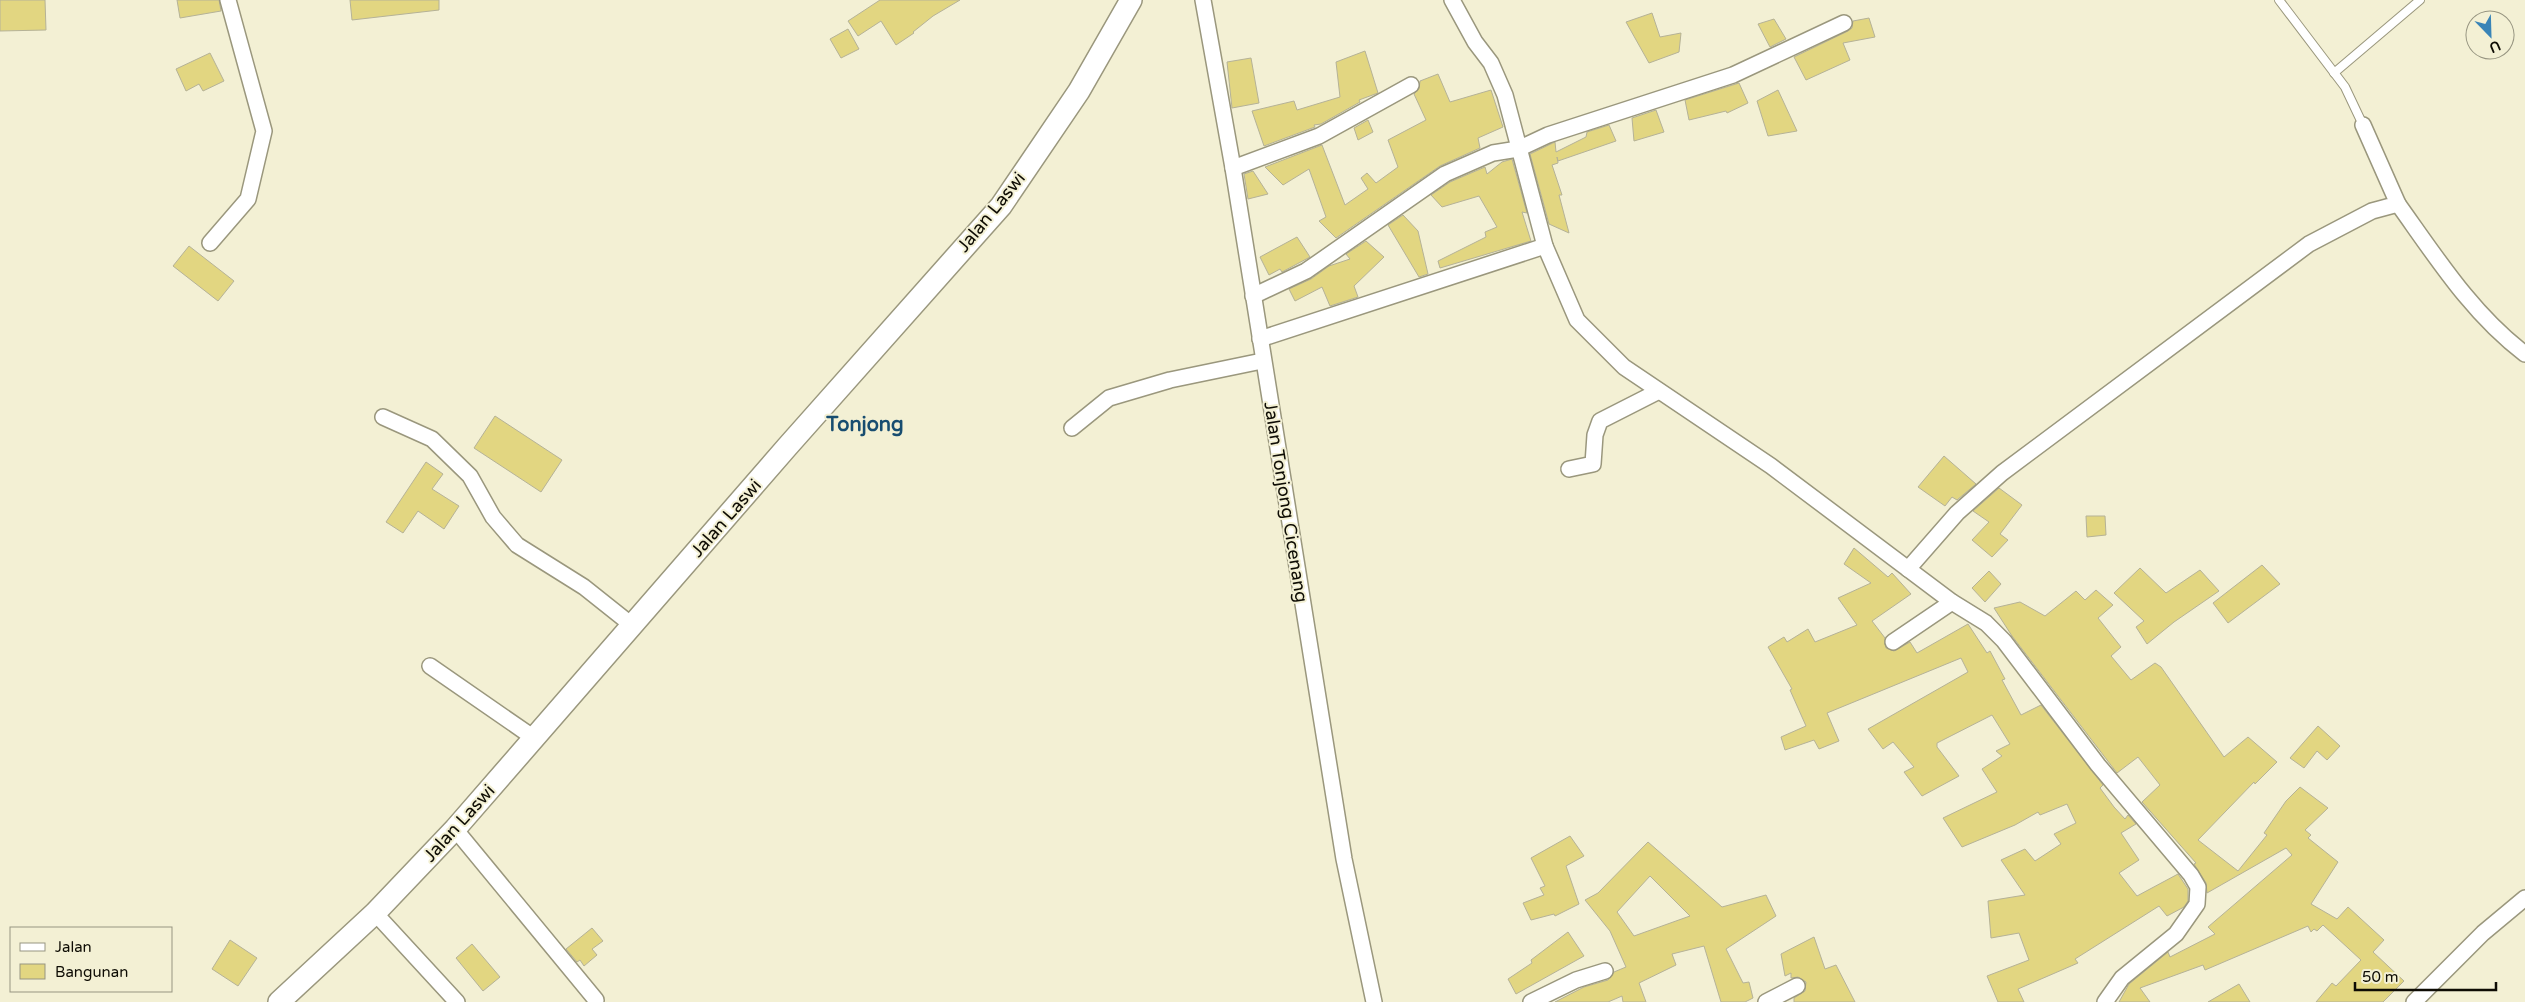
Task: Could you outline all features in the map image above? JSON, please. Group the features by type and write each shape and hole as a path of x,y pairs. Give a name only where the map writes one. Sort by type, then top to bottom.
{"main road":[{"name":"Jalan Laswi","path":"279,1002 375,914 455,829 787,447 1001,206 1080,92 1131,0"}],"street":[{"path":"210,243 248,198 264,131 228,0"},
{"name":"Jalan Tonjong Cicenang","path":"1203,0 1233,168 1262,361 1324,729 1344,860 1374,1002"},
{"path":"1452,0 1476,42 1492,63 1505,96 1545,246 1577,320 1624,366 1771,466 1908,570 1952,602 1986,623 2004,641 2098,765 2192,875 2198,887 2199,896 2197,904 2176,934 2122,978 2105,1002"},
{"path":"1253,296 1306,271 1445,174 1493,153 1518,149 1548,135 1733,75 1844,23"},
{"path":"1233,168 1319,136 1411,85"},
{"path":"2363,125 2396,198 2451,279 2480,312 2525,354"},
{"path":"1908,570 1956,513 2002,473 2310,244 2396,198"},
{"path":"1260,339 1545,246"},
{"path":"1072,428 1109,398 1170,380 1262,361"},
{"path":"1569,469 1593,464 1595,435 1600,421 1659,391"},
{"path":"384,417 432,439 470,476 494,517 517,545 584,587 633,626"},
{"path":"1893,642 1952,602"},
{"path":"430,666 534,738"},
{"path":"455,829 596,1000"},
{"path":"2414,1002 2483,933 2525,898"},
{"path":"375,914 457,1002"},
{"path":"1531,1002 1576,980 1605,971"},
{"path":"1766,1002 1797,986"}],"lane":[{"path":"2279,0 2345,87 2363,125"},
{"path":"2334,73 2420,0"}],"building":[{"path":"0,0 45,0 46,30 0,31"},
{"path":"177,0 219,0 221,11 180,18"},
{"path":"350,0 439,0 439,10 352,20"},
{"path":"880,0 960,0 933,16 914,33 896,45 881,21 858,36 848,21"},
{"path":"1652,13 1660,37 1681,33 1679,52 1649,63 1626,22"},
{"path":"1869,18 1875,37 1843,43 1850,60 1806,80 1794,57 1848,31 1852,28 1853,21"},
{"path":"1774,19 1786,39 1770,47 1758,24"},
{"path":"848,29 859,49 841,58 830,39"},
{"path":"1365,51 1378,93 1359,100 1360,102 1321,124 1314,125 1315,127 1264,146 1252,111 1294,101 1297,110 1340,97 1336,62"},
{"path":"210,53 224,81 203,91 199,84 186,91 176,69"},
{"path":"1251,58 1259,103 1232,108 1227,62"},
{"path":"1438,74 1450,102 1491,90 1503,127 1478,138 1480,148 1440,166 1336,238 1319,221 1326,217 1309,169 1283,185 1265,167 1322,145 1345,205 1368,189 1361,178 1367,173 1376,183 1398,167 1388,140 1426,120 1414,94 1419,89 1420,81"},
{"path":"1739,83 1748,103 1727,113 1726,111 1689,120 1685,100"},
{"path":"1778,90 1797,131 1768,136 1757,101"},
{"path":"1656,110 1664,132 1634,141 1632,118"},
{"path":"1368,120 1373,132 1358,140 1354,128"},
{"path":"1609,125 1616,141 1558,161 1557,157 1558,163 1552,165 1562,195 1559,195 1569,233 1549,224 1530,154 1555,142 1556,152 1586,137 1587,132"},
{"path":"1512,159 1527,213 1522,212 1531,241 1440,268 1438,261 1486,237 1485,232 1497,227 1479,196 1442,207 1431,195 1450,182 1485,167 1487,174 1502,162"},
{"path":"1253,171 1268,194 1248,199 1244,174"},
{"path":"1403,215 1418,231 1428,274 1419,277 1388,225"},
{"path":"1297,237 1310,257 1282,272 1280,269 1269,275 1260,257"},
{"path":"1366,241 1384,257 1354,286 1358,297 1330,306 1322,287 1295,301 1289,289 1311,279 1329,266 1350,259 1346,254"},
{"path":"189,246 234,281 218,301 173,266"},
{"path":"495,416 562,460 541,492 474,448"},
{"path":"1944,456 1976,484 1957,500 1952,497 1945,506 1918,487"},
{"path":"426,462 443,474 432,489 459,506 444,529 418,511 403,533 386,522"},
{"path":"1999,488 2022,505 2000,534 2008,540 1992,557 1972,540 1989,522 1973,511"},
{"path":"2086,516 2105,516 2106,535 2087,537"},
{"path":"1854,548 1888,577 1892,573 1911,594 1872,621 1885,638 1886,648 1894,651 1910,642 1917,653 1968,624 1987,653 1990,651 2005,679 2002,680 2021,715 2041,705 2103,785 2100,788 2114,807 2125,819 2128,815 2136,824 2121,833 2139,860 2119,873 2137,896 2178,874 2188,889 2188,901 2184,907 2167,916 2159,906 2075,959 2078,963 2018,989 2024,1002 1998,1002 1987,976 2029,960 2019,933 1991,938 1988,901 2025,895 2001,860 2025,849 2035,861 2061,844 2054,834 2076,823 2067,804 2040,815 2038,812 2015,825 1962,847 1943,818 1997,792 1982,769 2002,756 1996,751 2010,744 1992,715 1937,743 1937,747 1959,776 1922,796 1904,772 1914,767 1893,742 1883,749 1868,729 1968,672 1961,658 1827,713 1839,741 1819,749 1814,740 1785,750 1781,737 1806,726 1790,690 1792,689 1768,647 1784,637 1787,642 1808,629 1815,642 1857,625 1838,598 1871,583 1844,564"},
{"path":"2262,565 2280,584 2228,623 2213,603"},
{"path":"2140,568 2166,593 2200,570 2219,591 2174,622 2147,644 2136,627 2144,621 2114,593"},
{"path":"1989,571 2001,584 1985,602 1972,588"},
{"path":"2096,590 2113,605 2098,618 2121,647 2111,656 2131,680 2155,663 2161,667 2224,757 2248,737 2277,762 2255,784 2254,782 2198,840 2238,871 2267,835 2264,833 2286,801 2300,787 2328,808 2305,830 2311,835 2308,838 2338,862 2311,904 2337,919 2348,907 2384,940 2373,952 2404,981 2383,1002 2316,1002 2332,983 2336,986 2361,960 2323,925 2317,931 2314,929 2311,932 2308,926 2205,970 2203,965 2140,988 2150,1002 2119,1002 2129,984 2168,952 2170,957 2215,934 2208,927 2292,855 2286,848 2207,893 2206,883 2194,864 2196,863 2142,802 2160,785 2138,757 2117,773 2012,636 1994,608 2020,602 2045,616 2076,591 2085,600"},
{"path":"2318,726 2340,746 2327,760 2317,751 2304,768 2290,758"},
{"path":"1570,836 1584,856 1566,866 1579,904 1555,916 1554,914 1531,920 1523,903 1544,895 1540,888 1545,886 1531,858"},
{"path":"1648,842 1722,907 1766,895 1776,916 1726,949 1743,983 1749,982 1753,998 1745,1002 1721,1002 1704,946 1672,954 1676,965 1639,983 1646,1002 1623,1002 1622,996 1608,1002 1555,1002 1584,987 1608,980 1614,972 1626,967 1610,931 1585,900 1598,893","holes":["1650,876 1690,916 1634,936 1617,912"]},
{"path":"592,928 603,941 592,949 597,955 584,966 580,960 577,962 566,949"},
{"path":"1568,932 1584,956 1516,994 1508,979 1532,963 1531,960"},
{"path":"1814,937 1825,969 1836,965 1855,1002 1794,1002 1794,998 1805,991 1806,982 1798,977 1791,978 1791,973 1785,976 1781,954"},
{"path":"230,940 257,958 238,986 212,969"},
{"path":"472,944 500,977 483,991 456,958"},
{"path":"2239,984 2250,1002 2208,1002"}],"district":[{"name":"Tonjong","path":"865,425"}]}
